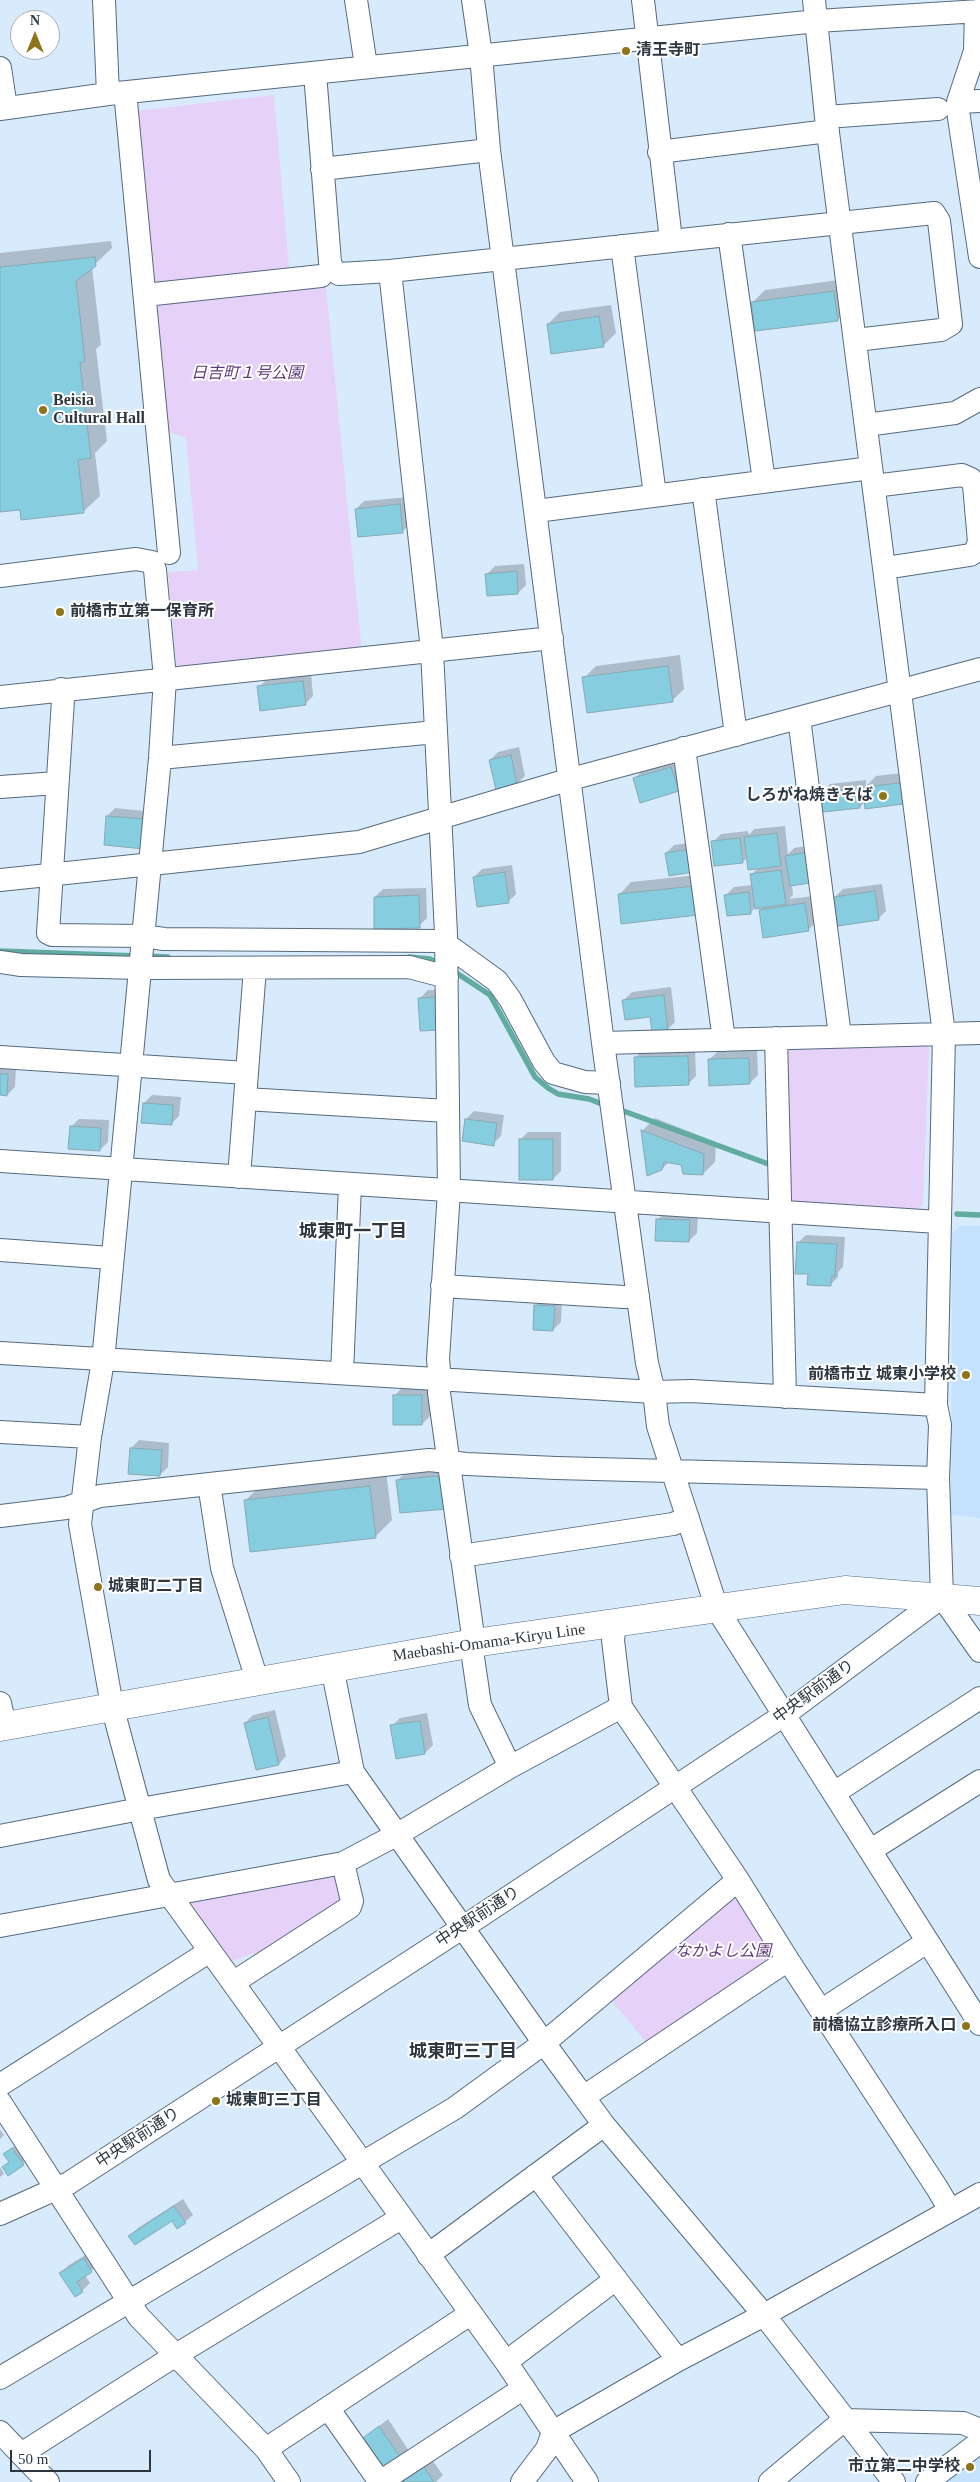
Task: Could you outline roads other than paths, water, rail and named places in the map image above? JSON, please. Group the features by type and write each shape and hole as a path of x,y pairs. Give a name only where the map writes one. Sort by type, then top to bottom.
{"main road":[{"name":"Maebashi-Omama-Kiryu Line","path":"2,1719 112,1706 474,1643 845,1590 980,1601"}],"street":[{"path":"104,0 145,295 169,553"},
{"path":"356,0 366,66"},
{"path":"473,0 481,55 490,150 603,1044 647,1363 654,1392 658,1426 717,1609 980,2024"},
{"path":"643,0 649,38 659,152 671,240"},
{"path":"815,10 827,124 944,1034 938,1222 936,1405 940,1425 938,1478 942,1598 980,1651"},
{"path":"0,68 3,108 117,98 366,66 649,38 815,10 978,11 975,51 958,111 980,256"},
{"path":"315,73 322,169 333,270 346,275 930,213 938,216 951,324 941,330 856,340"},
{"path":"659,152 959,104"},
{"path":"322,169 490,150"},
{"path":"729,234 764,481"},
{"path":"622,246 655,495"},
{"path":"390,271 432,650 440,819 446,961 449,1192 438,1359 439,1393 474,1643 473,1657 480,1705 510,1767"},
{"path":"145,295 321,276"},
{"path":"866,425 955,413 980,399"},
{"path":"536,510 764,481 962,475 971,479 974,485 979,542 975,552 970,555 884,568"},
{"path":"703,489 736,734"},
{"path":"0,576 136,559 152,562 155,570 165,678 160,758 130,1065 122,1169 111,1258 103,1361 90,1436 80,1535 112,1706 159,1880 506,2362 587,2482"},
{"path":"0,698 61,689 552,638"},
{"path":"0,880 350,844 571,779 980,669"},
{"path":"61,689 64,700 48,933 142,952 255,968 409,967 446,961 497,981 510,999 544,1062 553,1073 585,1082 611,1098"},
{"path":"799,718 840,1036"},
{"path":"160,758 436,732"},
{"path":"684,748 722,1008 724,1040"},
{"path":"0,787 57,783"},
{"path":"0,962 20,965 142,952 164,940 430,940 446,961"},
{"path":"239,1177 255,968"},
{"path":"603,1044 980,1033"},
{"path":"776,1038 785,1397"},
{"path":"0,1057 247,1073"},
{"path":"245,1099 448,1111"},
{"path":"0,1161 449,1192 938,1222"},
{"path":"342,1373 350,1184"},
{"path":"0,1250 111,1258"},
{"path":"442,1286 624,1297 638,1296"},
{"path":"0,1353 103,1361 654,1392 691,1391 936,1405"},
{"path":"0,1432 90,1436"},
{"path":"0,1516 66,1508 100,1496 429,1460 546,1468 938,1478"},
{"path":"209,1484 222,1568 256,1680"},
{"path":"461,1556 673,1524 688,1518"},
{"name":"中央駅前通り","path":"0,2214 55,2190 462,1928 784,1715 942,1598"},
{"path":"615,1624 613,1640 621,1707 738,1880 950,2210"},
{"path":"332,1667 353,1772 462,1928 544,2043 585,2096 604,2125 764,2315 894,2482"},
{"path":"834,1793 980,1698"},
{"path":"0,1926 343,1863 398,1834 510,1767 621,1707"},
{"path":"0,1836 140,1809 353,1772"},
{"path":"870,1850 980,1781"},
{"path":"234,1982 350,1907 352,1901 343,1863"},
{"path":"0,2378 363,2165 455,2108 544,2043 738,1880"},
{"path":"822,2010 928,1942"},
{"path":"0,2085 210,1951"},
{"path":"585,2096 788,1960"},
{"path":"0,2102 127,2302 139,2317 266,2449 290,2482"},
{"path":"428,2255 604,2125"},
{"path":"536,2175 678,2360"},
{"path":"522,2482 547,2449 554,2432 678,2360 764,2315 980,2194"},
{"path":"21,2454 176,2355 401,2218"},
{"path":"506,2362 616,2279"},
{"path":"266,2449 470,2314"},
{"path":"328,2408 380,2482 524,2388"},
{"path":"770,2482 843,2418 962,2423 980,2430"},
{"path":"0,2432 48,2482"},
{"path":"927,2482 980,2442"}],"waterway":[{"path":"0,951 138,956"},
{"path":"147,956 168,957"},
{"path":"409,957 430,959 441,965"},
{"path":"452,970 490,995 535,1077 558,1094 589,1099 607,1106"},
{"path":"618,1109 774,1166"},
{"path":"957,1214 980,1215"}],"place":[{"name":"清王寺町","path":"626,51"},
{"name":"Beisia Cultural Hall","path":"43,410"},
{"name":"前橋市立第一保育所","path":"60,612"},
{"name":"しろがね焼きそば","path":"883,796"},
{"name":"前橋市立 城東小学校","path":"966,1375"},
{"name":"城東町二丁目","path":"98,1587"},
{"name":"前橋協立診療所入口","path":"966,2026"},
{"name":"城東町三丁目","path":"216,2101"},
{"name":"市立第二中学校","path":"970,2467"}],"district":[{"name":"城東町一丁目","path":"353,1232"},
{"name":"城東町三丁目","path":"463,2052"}],"park label":[{"name":"日吉町１号公園","path":"247,374"},
{"name":"なかよし公園","path":"723,1952"}]}
